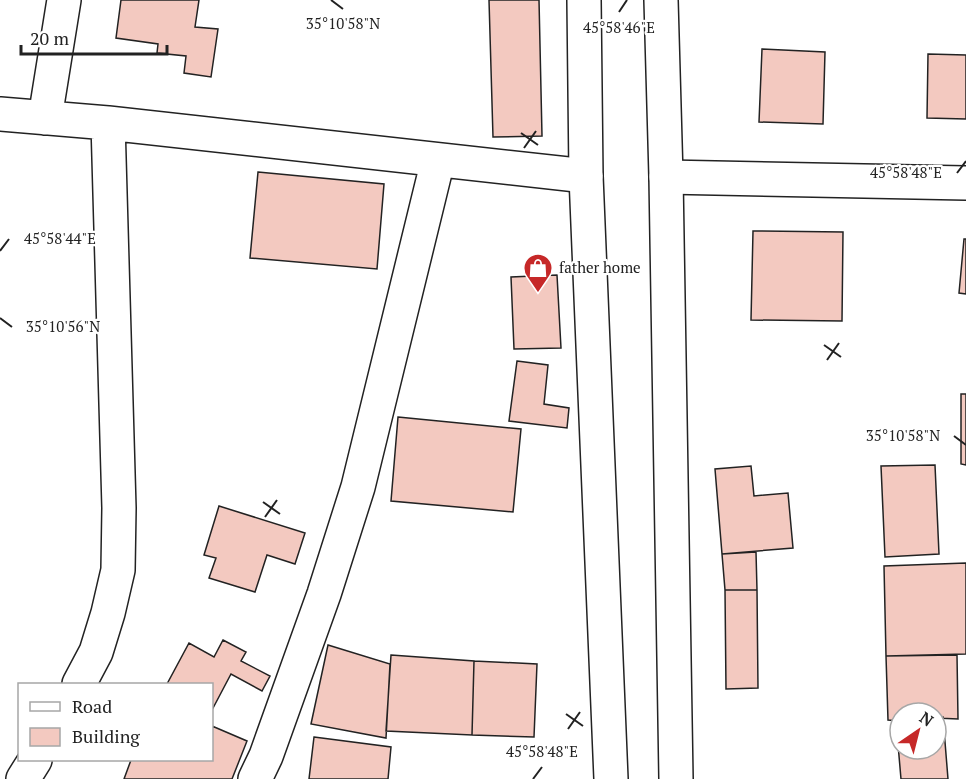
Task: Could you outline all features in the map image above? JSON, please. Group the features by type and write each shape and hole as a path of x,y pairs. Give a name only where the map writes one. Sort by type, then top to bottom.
{"main road":[{"path":"45,118 64,0"},
{"path":"584,0 586,176 611,779"},
{"path":"661,0 676,779"},
{"path":"0,114 108,123 586,176"},
{"path":"80,683 96,652 118,570 119,508 108,123"},
{"path":"255,779 266,756 324,594 358,487 438,160"},
{"path":"666,177 966,183"},
{"path":"23,779 34,761"}],"building":[{"path":"121,0 199,0 195,27 218,29 211,77 184,73 186,56 157,53 158,44 116,38"},
{"path":"489,0 539,0 542,136 493,137"},
{"path":"762,49 825,52 823,124 759,122"},
{"path":"928,54 966,55 966,119 927,118"},
{"path":"258,172 384,184 377,269 250,258"},
{"path":"753,231 843,232 842,321 751,320"},
{"path":"964,239 966,239 966,294 959,293"},
{"path":"557,275 561,348 514,349 511,277"},
{"path":"517,361 548,365 544,404 569,408 567,428 509,421"},
{"path":"961,394 966,394 966,465 961,464"},
{"path":"398,417 521,429 513,512 391,501"},
{"path":"935,465 939,554 885,557 881,466"},
{"path":"751,466 754,496 788,493 793,548 722,554 715,469"},
{"path":"219,506 305,533 295,564 267,555 255,592 209,578 216,558 204,555"},
{"path":"756,552 757,590 725,590 722,554"},
{"path":"966,563 966,654 886,656 884,566"},
{"path":"725,590 757,590 758,688 726,689"},
{"path":"223,640 246,652 241,661 270,676 262,691 231,674 213,708 213,683 168,683 189,643 214,657"},
{"path":"328,645 390,664 386,738 311,724"},
{"path":"391,655 474,661 472,735 386,731"},
{"path":"957,655 958,719 948,719 948,701 888,701 888,720 886,656"},
{"path":"474,661 537,664 534,737 472,735"},
{"path":"213,726 247,741 232,779 124,779 131,761 213,761"},
{"path":"314,737 391,747 388,779 309,779"},
{"path":"899,761 947,761 948,779 901,779"}],"place":[{"name":"father home","path":"538,294"}]}
